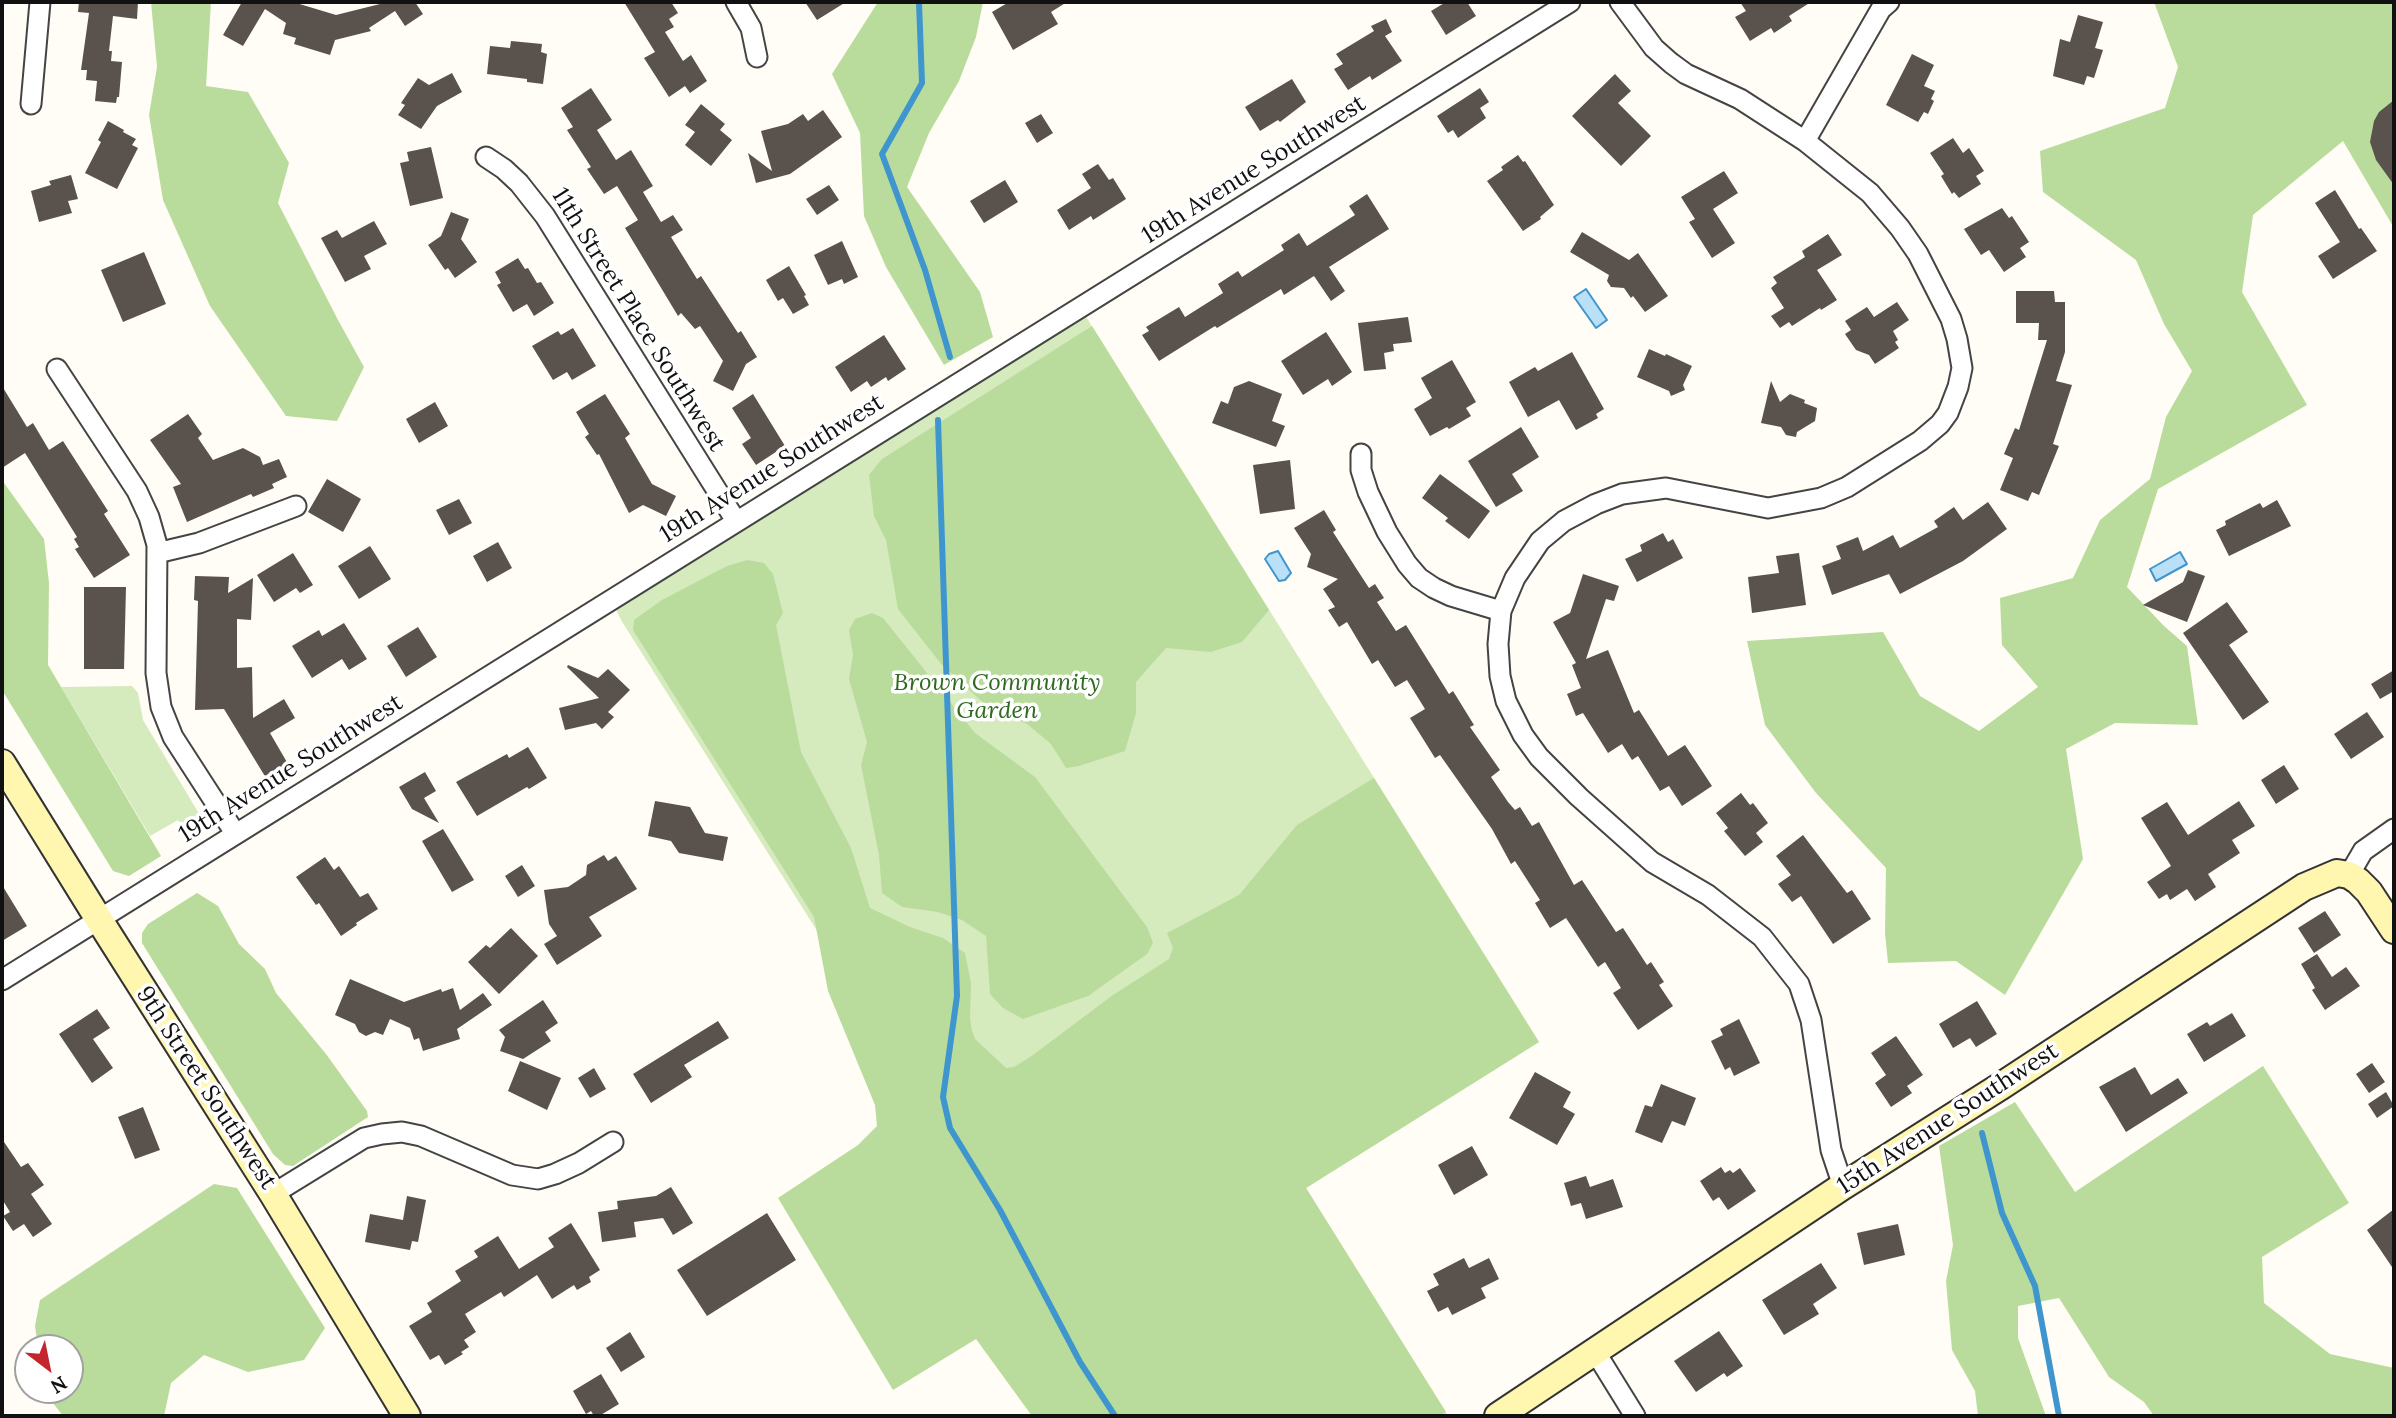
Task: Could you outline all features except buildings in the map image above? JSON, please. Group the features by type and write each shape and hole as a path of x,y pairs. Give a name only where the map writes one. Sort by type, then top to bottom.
{"street":[{"path":"31,104 40,2"},
{"path":"736,2 751,28 757,57"},
{"name":"19th Avenue Southwest","path":"2,980 97,918 1570,2"},
{"path":"1620,2 1654,48 1671,63 1686,74 1740,99 1805,141 1870,192 1918,254 1951,319 1957,339 1962,368 1954,401 1940,424 1920,442 1847,487 1821,498 1768,508 1666,488 1622,494 1564,521 1540,541 1515,578 1501,611 1498,644 1500,676 1506,701 1522,735 1539,757 1579,797 1653,862 1707,895 1762,937 1799,984 1811,1020 1831,1150 1843,1186"},
{"path":"1805,141 1881,9 1889,2"},
{"name":"11th Street Place Southwest","path":"486,157 519,183 545,215 736,521"},
{"path":"57,369 137,491 154,531 157,553 156,673 162,707 173,737 235,833"},
{"path":"1361,454 1361,470 1368,492 1387,532 1419,578 1451,596 1501,611"},
{"path":"157,553 200,542 296,506"},
{"name":"9th Street Southwest","path":"2,763 273,1194 407,1416"},
{"path":"2394,829 2363,852 2349,875 2369,892 2394,930"},
{"name":"15th Avenue Southwest","path":"1498,1416 1843,1186 2304,887 2337,873 2349,875"},
{"path":"273,1194 364,1138 382,1134 402,1132 421,1136 512,1175 538,1179 579,1163 613,1142"},
{"path":"1595,1353 1635,1416"}],"green space":[{"path":"151,2 211,2 206,86 248,92 289,163 278,203 364,367 337,421 286,416 210,306 163,200 149,115 157,67"},
{"path":"878,2 983,2 976,37 959,81 929,133 907,187 980,292 993,337 944,365 886,267 864,216 860,133 832,74"},
{"path":"2154,2 2394,2 2394,228 2343,141 2253,215 2242,292 2307,405 2158,489 2127,587 2187,646 2198,725 2115,723 2066,749 2083,859 2005,995 1956,961 1888,963 1885,933 1886,868 1816,793 1765,725 1747,641 1883,632 1920,696 1979,731 2038,687 2002,645 2000,598 2073,578 2100,520 2150,479 2166,417 2192,371 2164,324 2136,260 2043,192 2040,151 2165,108 2178,67"},
{"name":"Brown Community Garden","path":"1080,307 1539,1042 1306,1188 1448,1416 1123,1416 621,620 611,599"},
{"path":"1092,326 1269,610 1242,642 1211,652 1166,648 1136,682 1136,713 1125,751 1066,768 1051,744 1027,724 988,707 942,665 898,609 886,540 874,516 869,475 882,459"},
{"path":"2,480 44,539 49,583 48,665 161,856 129,876 113,871 2,690"},
{"path":"747,560 764,563 773,574 783,613 776,625 801,752 851,848 870,908 910,927 943,938 965,953 971,983 972,1031 975,1039 1006,1068 1014,1067 1033,1055 1113,995 1169,959 1173,948 1167,933 1239,895 1297,825 1374,778 1539,1042 1306,1188 1446,1412 1439,1416 1032,1416 976,1339 893,1390 778,1198 858,1145 877,1126 875,1105 828,991 814,917 633,630 634,620 662,600 727,566"},
{"path":"872,613 883,618 975,733 1035,777 1147,927 1153,943 1147,954 1088,996 1023,1019 1003,1008 990,994 986,936 962,920 938,912 902,907 882,893 879,855 861,765 867,742 849,679 853,655 849,630 855,619"},
{"path":"132,686 138,693 143,720 204,822 203,832 193,840 178,820 150,836 61,687"},
{"path":"197,893 218,906 239,944 265,969 276,993 326,1054 367,1111 368,1117 293,1166 285,1165 273,1154 142,943 142,933 148,924"},
{"path":"2263,1066 2349,1203 2262,1257 2264,1303 2330,1354 2394,1368 2394,1416 2154,1416 2144,1402 2109,1377 2059,1298 2018,1306 2018,1338 2046,1416 1978,1416 1975,1391 1952,1350 1946,1281 1953,1245 1939,1146 2015,1102 2075,1192"},
{"path":"214,1184 237,1188 325,1328 304,1360 248,1372 204,1355 171,1383 164,1416 63,1416 54,1404 84,1404 84,1334 36,1334 40,1300"}],"water":[{"path":"1586,289 1607,320 1596,328 1574,297"},
{"path":"1278,551 1291,573 1285,580 1279,581 1265,559 1269,554"},
{"path":"2180,552 2187,564 2156,581 2150,569"}],"waterway":[{"path":"919,2 922,83 882,154 925,270 950,357"},
{"path":"938,420 957,996 943,1097 950,1128 1000,1210 1080,1362 1115,1416"},
{"path":"1982,1133 2002,1213 2035,1286 2059,1416"}]}
